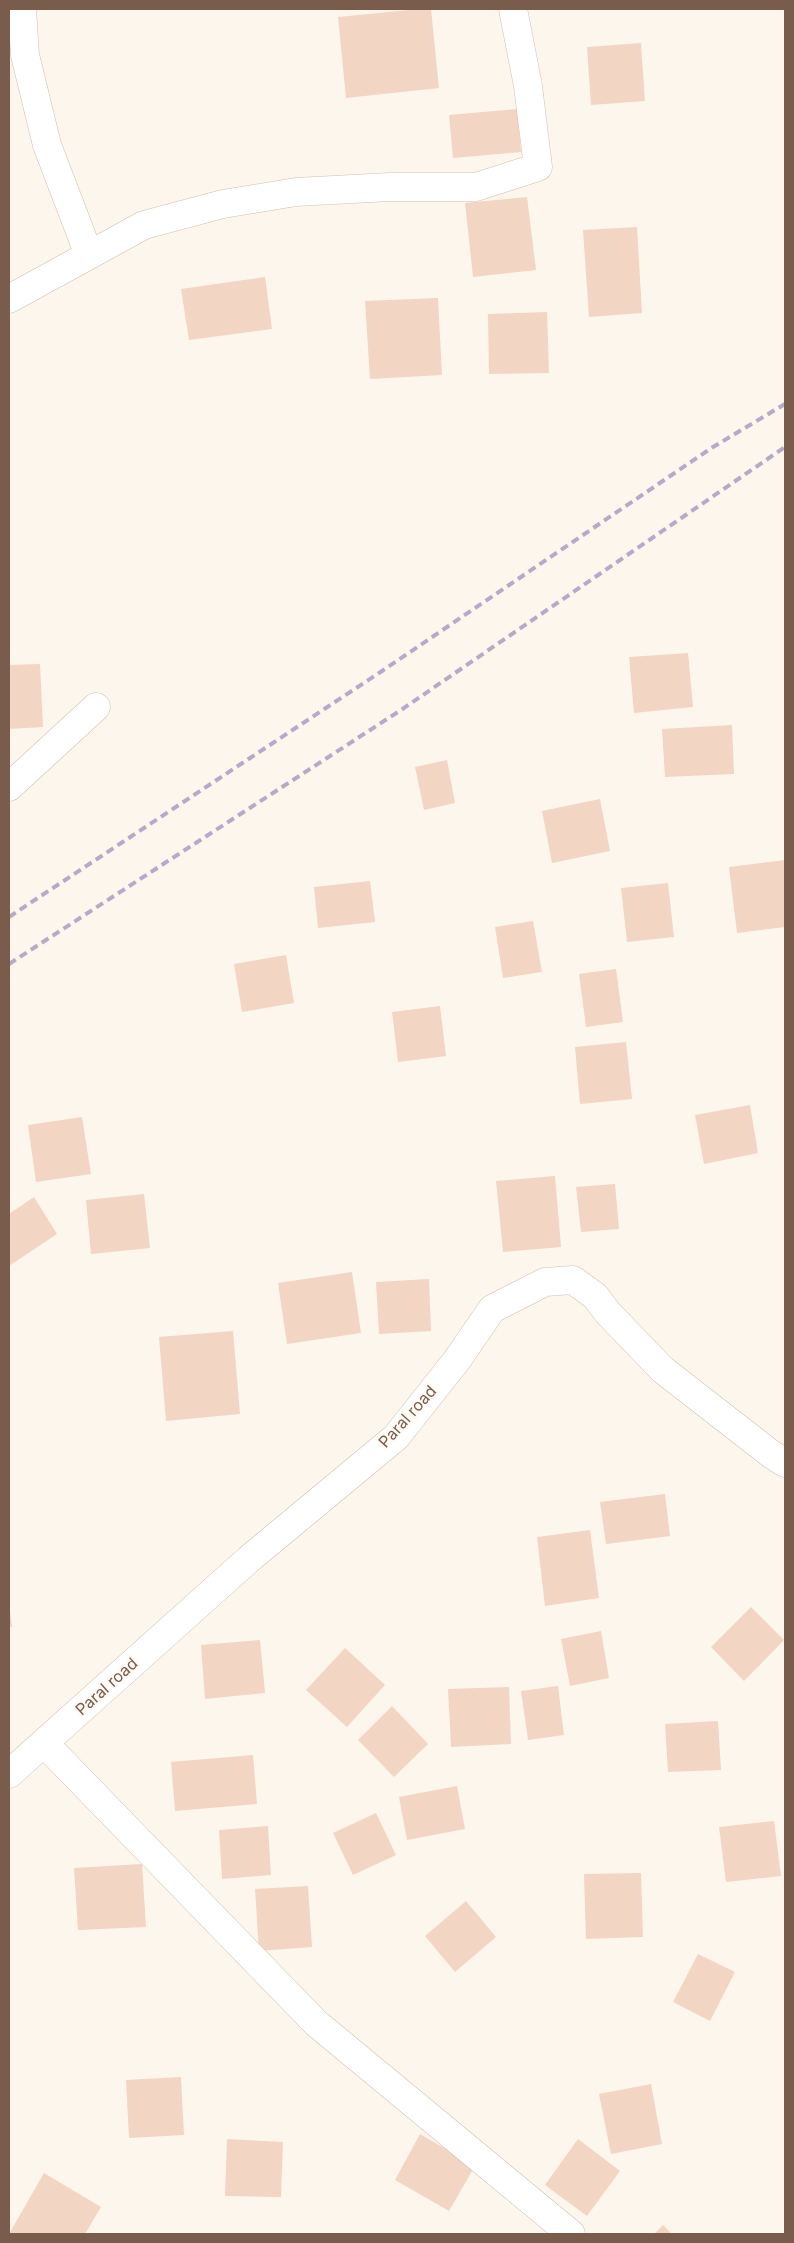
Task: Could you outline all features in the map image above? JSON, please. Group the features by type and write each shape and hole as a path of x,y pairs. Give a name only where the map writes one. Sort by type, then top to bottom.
{"street":[{"path":"22,9 25,55 47,145 89,254"},
{"path":"9,299 144,225 223,204 296,192 390,187 476,188 538,167 528,86 513,9"},
{"path":"9,787 96,707"},
{"name":"Paral road","path":"9,1774 249,1559 396,1437 457,1360 492,1309 545,1282 573,1280 595,1296 608,1313 663,1370 785,1463"},
{"path":"44,1743 316,2023 571,2234"}],"building":[{"path":"431,9 439,88 346,98 338,17"},
{"path":"641,43 645,101 591,105 587,47"},
{"path":"517,109 521,152 453,158 449,115"},
{"path":"527,197 536,270 473,277 465,203"},
{"path":"637,227 642,313 589,317 583,230"},
{"path":"265,277 272,329 189,340 181,289"},
{"path":"438,298 442,375 370,379 365,301"},
{"path":"547,312 549,373 489,374 488,314"},
{"path":"688,653 693,707 634,713 629,657"},
{"path":"40,664 43,727 9,729 9,665"},
{"path":"732,725 734,774 665,777 662,729"},
{"path":"447,760 455,803 424,810 415,767"},
{"path":"600,799 610,851 552,863 542,811"},
{"path":"785,860 785,927 737,933 729,867"},
{"path":"370,881 375,922 318,928 314,887"},
{"path":"668,883 674,937 627,942 621,888"},
{"path":"533,921 542,972 503,978 495,927"},
{"path":"286,955 294,1003 242,1012 234,964"},
{"path":"616,969 623,1022 586,1027 579,974"},
{"path":"440,1006 446,1056 398,1062 392,1012"},
{"path":"626,1042 632,1099 580,1104 575,1047"},
{"path":"750,1105 758,1153 704,1164 695,1115"},
{"path":"82,1117 91,1174 36,1182 28,1125"},
{"path":"555,1176 561,1247 503,1252 496,1181"},
{"path":"615,1184 619,1229 581,1232 576,1187"},
{"path":"144,1194 150,1248 91,1254 86,1200"},
{"path":"34,1197 57,1234 9,1266 9,1214"},
{"path":"352,1272 361,1333 287,1344 278,1283"},
{"path":"429,1279 431,1331 379,1334 376,1282"},
{"path":"233,1331 240,1414 166,1421 159,1337"},
{"path":"665,1494 670,1536 606,1544 600,1502"},
{"path":"590,1530 599,1598 545,1606 537,1537"},
{"path":"9,1603 12,1627 9,1627"},
{"path":"751,1607 784,1640 744,1681 711,1647"},
{"path":"601,1631 609,1678 570,1686 561,1639"},
{"path":"260,1640 265,1693 205,1699 201,1645"},
{"path":"345,1648 385,1685 347,1727 306,1690"},
{"path":"558,1686 564,1735 528,1740 521,1691"},
{"path":"509,1687 511,1744 451,1747 448,1689"},
{"path":"392,1706 428,1744 394,1777 358,1740"},
{"path":"718,1721 721,1770 668,1772 665,1724"},
{"path":"253,1755 257,1804 175,1811 171,1762"},
{"path":"457,1786 465,1829 407,1840 399,1797"},
{"path":"376,1813 396,1855 353,1875 333,1833"},
{"path":"774,1821 781,1876 726,1882 719,1827"},
{"path":"268,1826 271,1875 222,1879 219,1830"},
{"path":"142,1864 146,1927 78,1930 74,1868"},
{"path":"641,1873 643,1937 586,1939 584,1874"},
{"path":"308,1886 312,1947 259,1951 255,1889"},
{"path":"466,1901 496,1937 455,1972 425,1936"},
{"path":"698,1954 735,1972 710,2021 673,2002"},
{"path":"181,2077 184,2135 129,2138 126,2080"},
{"path":"651,2084 662,2144 611,2154 599,2094"},
{"path":"420,2134 475,2166 449,2211 395,2180"},
{"path":"227,2139 283,2142 281,2197 225,2196"},
{"path":"578,2139 620,2171 587,2216 545,2185"},
{"path":"44,2173 101,2207 85,2234 9,2234"},
{"path":"663,2225 672,2234 654,2234"}],"railway":[{"path":"9,917 382,671 713,447 785,404"},
{"path":"9,964 401,710 785,447"}]}
